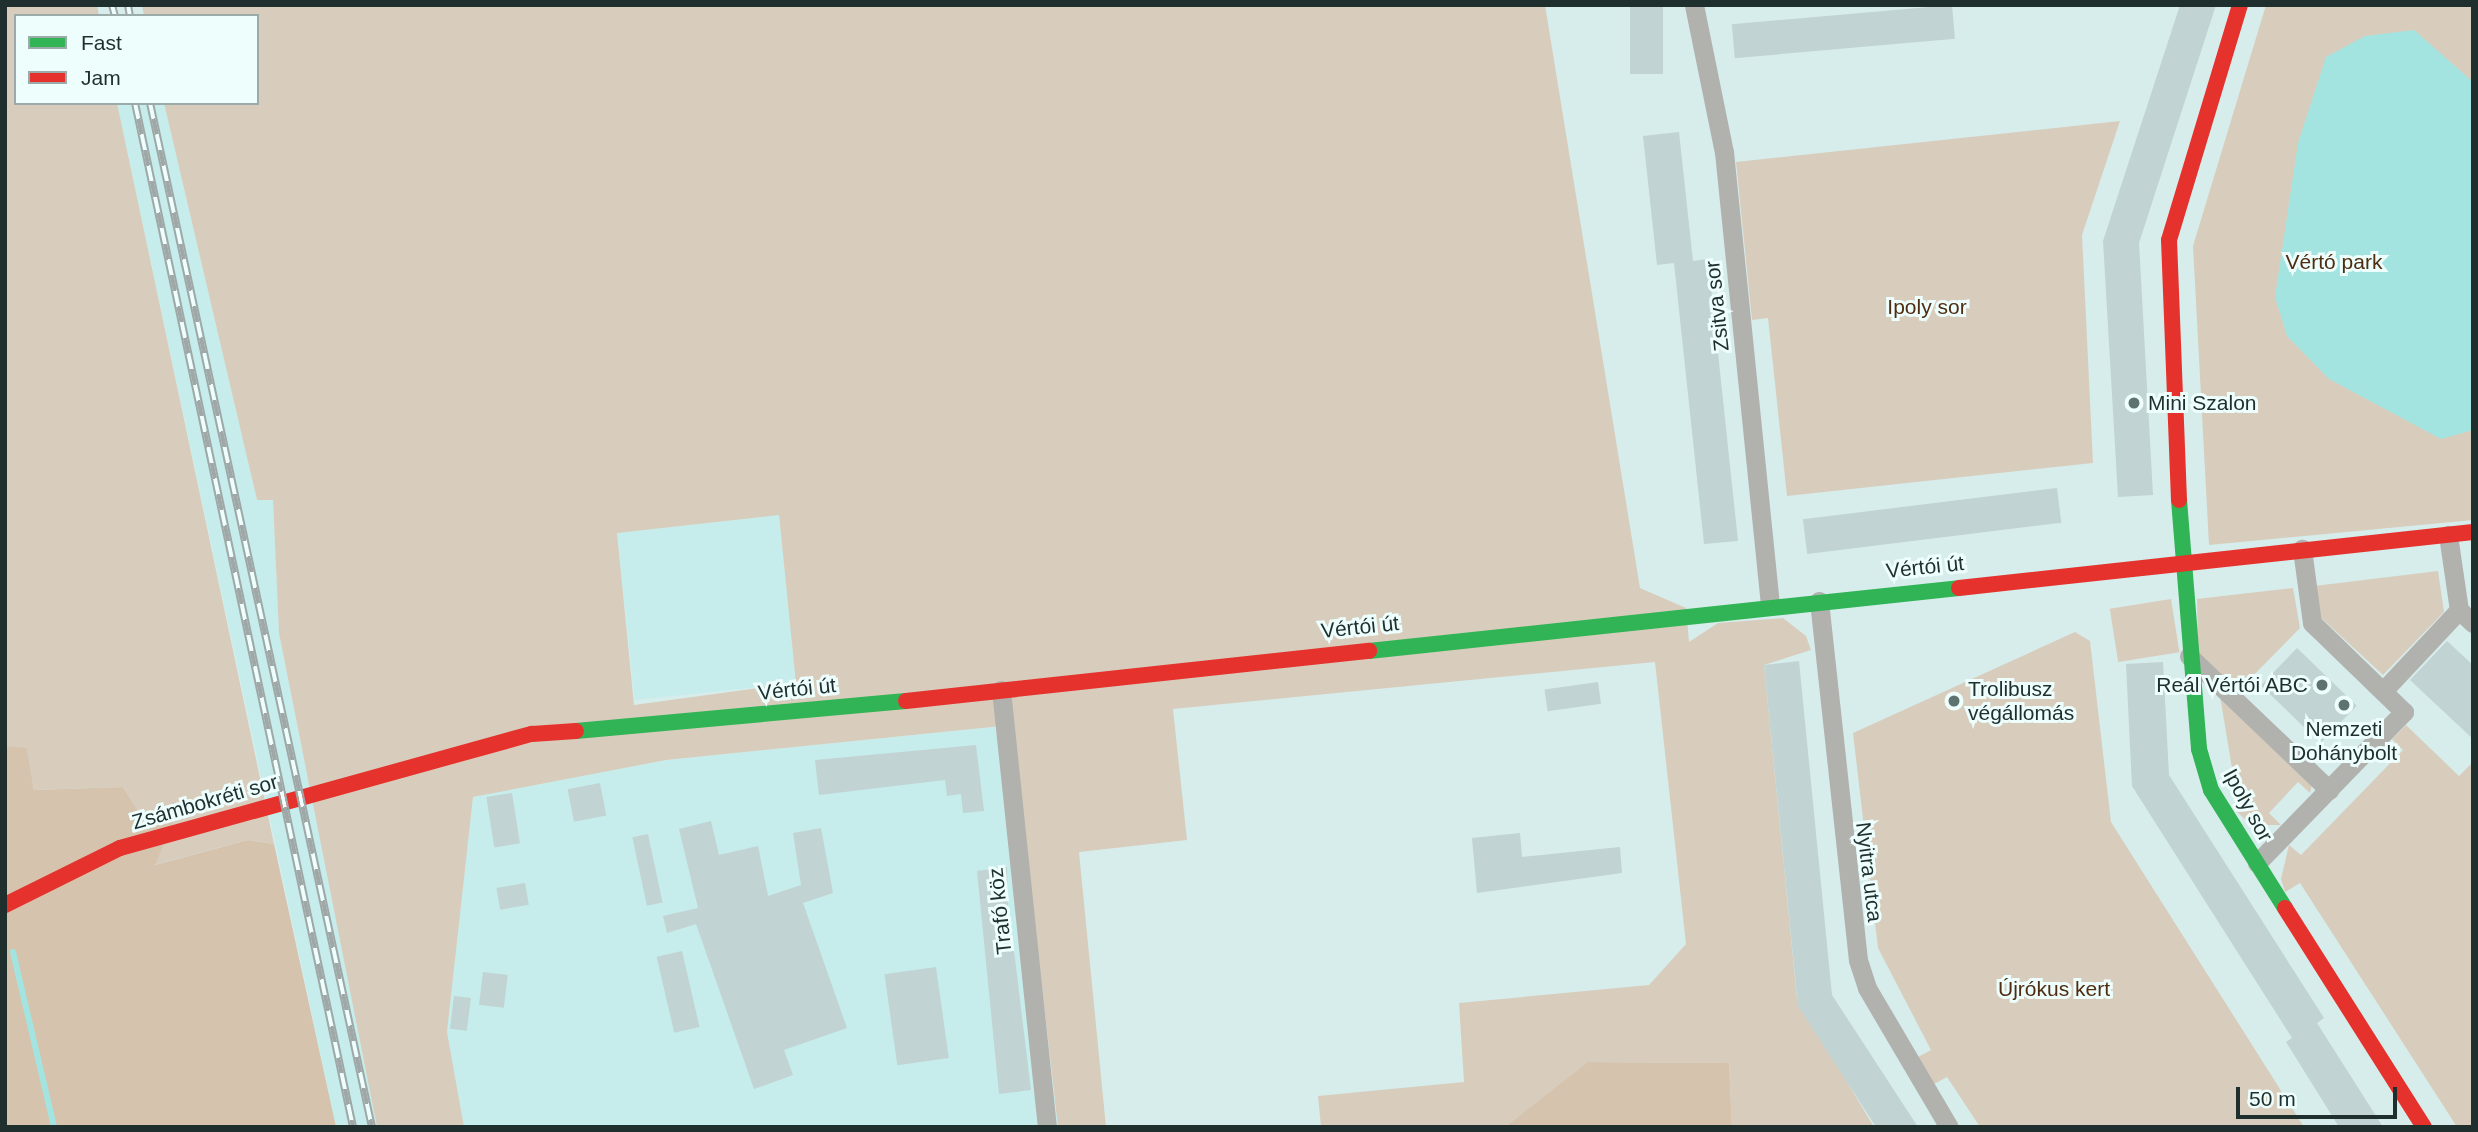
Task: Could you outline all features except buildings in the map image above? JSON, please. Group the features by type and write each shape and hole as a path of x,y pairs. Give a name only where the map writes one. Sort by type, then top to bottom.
{"street":[{"name":"Zsitva sor","path":"1694,5 1724,152 1770,606"},
{"name":"Ipoly sor","path":"2240,5 2169,240 2181,562 2199,749 2211,790 2424,1127"},
{"name":"Vértói út","path":"426,760 581,727 778,715 2473,532"},
{"path":"2384,691 2466,617 2448,534"},
{"path":"2257,863 2404,712 2312,623 2302,549"},
{"name":"Nyitra utca","path":"1819,601 1858,960 1867,988 1949,1127"},
{"path":"2189,656 2329,790"},
{"name":"Trafó köz","path":"1001,690 1047,1127"},
{"name":"Zsámbokréti sor","path":"5,905 120,848 426,760"}],"shaded area":[{"path":"2414,30 2473,82 2473,430 2441,439 2329,379 2287,336 2275,297 2298,143 2326,57 2365,36"},
{"path":"117,105 164,105 257,500 273,499 279,633 377,1127 336,1127"},
{"path":"779,515 797,683 635,700 617,532"},
{"path":"1013,725 1058,1127 464,1127 447,1032 473,797 666,760"},
{"path":"5,746 27,748 34,790 123,787 143,818 180,807 155,865 248,840 274,844 336,1127 5,1127"},
{"path":"1588,1062 1729,1063 1732,1127 1505,1127"}],"green space":[{"path":"5,5 97,5 99,14 14,14 14,105 117,105 274,844 248,840 154,865 179,808 143,818 123,787 34,790 27,749 5,746"},
{"path":"142,5 1545,5 1640,588 1686,608 1689,642 1718,623 1783,618 1806,636 1811,650 1764,665 1797,998 1874,1127 1732,1127 1729,1063 1589,1062 1505,1127 1321,1127 1318,1096 1464,1082 1459,1003 1649,985 1686,944 1655,662 1173,709 1187,840 1079,852 1106,1127 1058,1127 1012,725 666,760 473,797 447,1032 464,1127 377,1127 279,633 273,500 257,500 164,105 259,105 259,14 144,14","holes":["779,515 796,683 634,705 617,533"]},
{"name":"Vértó park","path":"2266,5 2473,5 2473,520 2209,545 2193,246"},
{"name":"Ipoly sor","path":"2120,121 2082,235 2093,463 1787,496 1768,318 1752,320 1736,162"},
{"path":"2438,571 2444,612 2383,675 2318,615 2314,586"},
{"path":"2293,588 2300,628 2239,690 2198,655 2197,599"},
{"path":"2171,599 2179,652 2118,662 2110,609"},
{"name":"Újrókus kert","path":"2075,632 2090,641 2111,822 2304,1127 1980,1127 1947,1077 1934,1084 1918,1057 1931,1050 1878,948 1853,733"},
{"path":"2220,696 2312,785 2310,793 2298,782 2269,813 2281,825 2251,825 2236,811 2248,801 2232,768"},
{"path":"2406,725 2459,776 2473,762 2473,1127 2457,1127 2300,883 2285,892 2281,879 2289,845 2301,855 2403,750 2392,739"}],"waterway":[{"path":"13,952 54,1127"}],"railway":[{"path":"112,5 114,14"},
{"path":"128,5 130,14"},
{"path":"135,105 353,1127"},
{"path":"150,105 372,1127"}],"traffic: fast":[{"path":"2179,500 2199,749 2211,790 2285,908"},
{"path":"1369,651 1959,588"},
{"path":"576,731 906,701"}],"traffic: jam":[{"path":"2179,500 2169,240 2240,5"},
{"path":"1959,588 2473,532"},
{"path":"906,701 1369,651"},
{"path":"5,905 120,848 532,734 576,731"},
{"path":"2285,908 2424,1127"}],"place":[{"name":"Mini Szalon","path":"2134,403"},
{"name":"Reál Vértói ABC","path":"2322,685"},
{"name":"Trolibusz végállomás","path":"1954,701"},
{"name":"Nemzeti Dohánybolt","path":"2344,705"}]}
